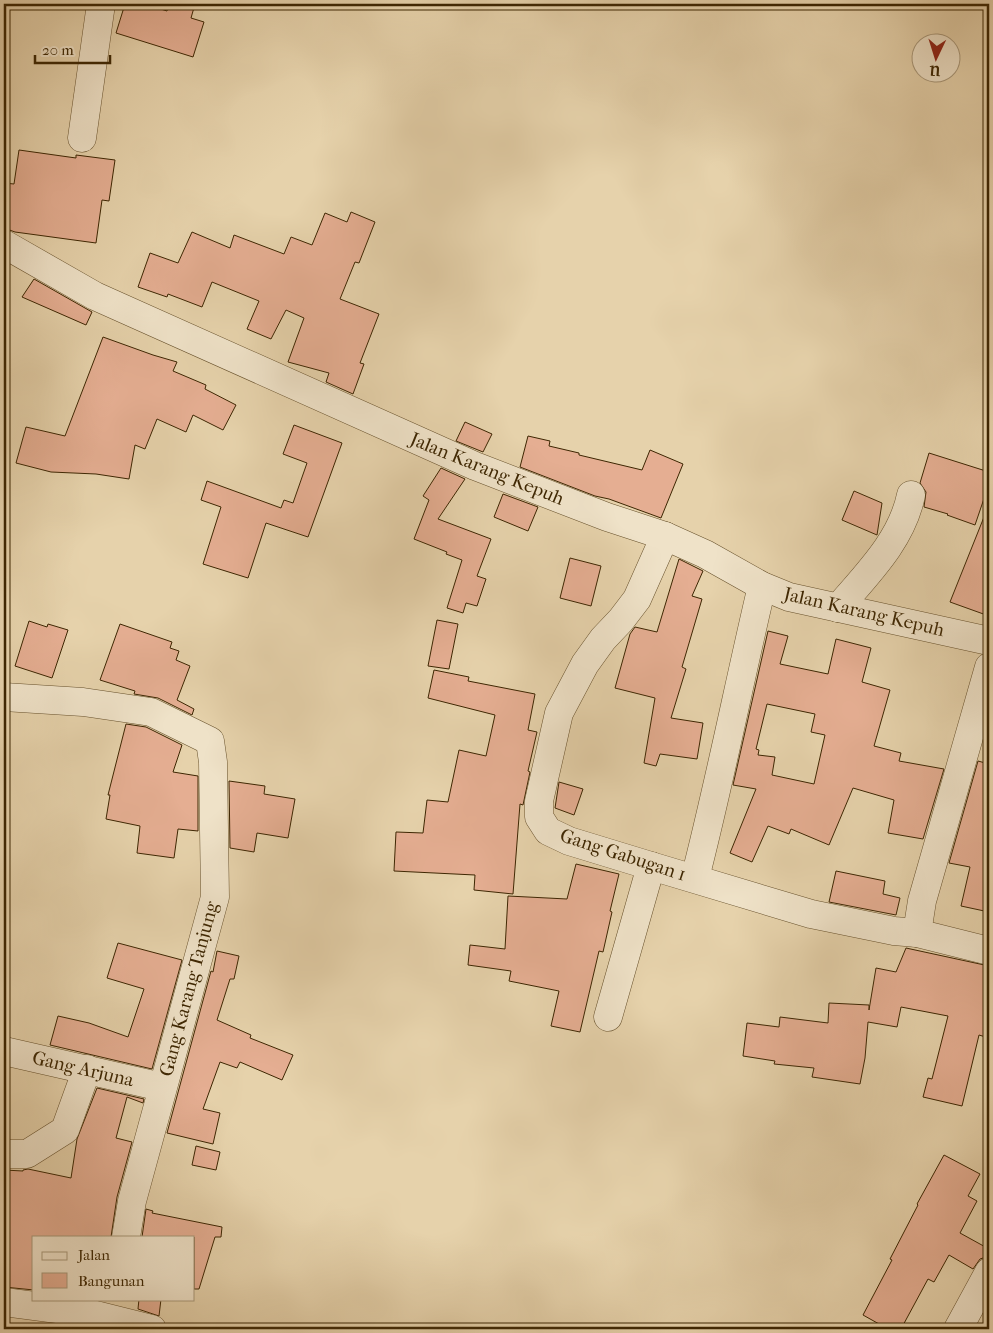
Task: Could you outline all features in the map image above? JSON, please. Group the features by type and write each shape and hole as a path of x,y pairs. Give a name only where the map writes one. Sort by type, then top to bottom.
{"street":[{"path":"82,138 101,4"},
{"name":"Jalan Karang Kepuh","path":"4,244 95,296 475,466 607,517 665,536 705,554 762,586 789,597 989,641"},
{"path":"838,608 891,545 909,508 911,495"},
{"name":"Gang Gabugan 1","path":"665,536 637,599 621,620 603,638 585,664 559,713 539,801 539,817 548,831 569,841 811,914 894,931 917,933 989,951"},
{"path":"695,878 762,586"},
{"path":"917,933 922,901 989,667"},
{"name":"Gang Karang Tanjung","path":"4,697 83,702 151,712 210,741 214,762 215,897 132,1201 126,1236"},
{"path":"608,1017 651,866"},
{"name":"Gang Arjuna","path":"4,1052 162,1087"},
{"path":"4,1154 27,1154 65,1130 87,1069"},
{"path":"958,1329 989,1272"},
{"path":"4,1302 39,1305 88,1313 113,1309 152,1329"}],"building":[{"path":"125,4 145,4 167,11 169,4 195,4 191,18 204,22 193,57 116,33"},
{"path":"19,150 76,158 76,155 115,160 109,201 102,200 96,243 15,232 4,228 4,183 14,184"},
{"path":"351,212 375,222 359,263 355,262 340,299 379,314 360,363 364,364 353,394 326,382 329,373 288,362 304,318 286,310 271,339 247,329 259,301 212,282 202,307 168,294 167,297 138,287 150,253 178,263 192,232 230,248 234,235 284,254 291,237 312,245 325,213 347,222"},
{"path":"34,279 92,312 86,325 22,297"},
{"path":"103,337 177,362 173,371 206,385 205,389 236,405 223,430 193,415 186,432 157,419 145,449 135,445 129,479 96,474 51,472 16,463 26,427 65,436"},
{"path":"465,422 492,434 483,452 456,441"},
{"path":"294,425 342,443 308,537 266,523 248,578 203,564 221,507 201,500 207,481 281,508 284,500 293,503 307,463 283,454"},
{"path":"528,436 550,441 549,446 579,453 579,455 642,470 650,450 683,464 661,518 609,499 595,496 520,467"},
{"path":"929,453 989,472 989,484 975,525 924,507 926,492 920,483"},
{"path":"441,468 465,479 438,519 491,539 477,576 486,579 477,606 466,603 463,613 447,608 462,560 414,539 429,500 423,496"},
{"path":"854,491 882,503 877,535 842,520"},
{"path":"503,494 538,507 528,531 494,517"},
{"path":"989,507 989,616 950,602"},
{"path":"570,558 601,566 591,606 560,598"},
{"path":"679,559 703,571 692,596 702,599 682,667 686,669 671,718 703,723 697,759 660,754 656,766 644,763 655,698 615,688 630,634 635,627 657,632"},
{"path":"437,620 458,624 449,669 428,666"},
{"path":"29,621 47,627 48,624 68,630 52,678 15,666"},
{"path":"120,624 172,642 170,648 179,651 176,660 190,666 177,700 194,709 192,715 158,698 134,694 135,691 100,680"},
{"path":"768,631 788,636 780,664 828,674 836,639 871,648 862,682 890,690 874,746 901,753 899,761 944,769 923,839 888,833 894,800 853,788 829,845 791,829 789,834 768,826 752,862 730,853 756,789 733,785","holes":["767,704 815,714 811,732 825,735 814,784 772,775 775,757 758,755 759,750 756,749"]},
{"path":"434,670 469,677 468,681 535,694 528,730 537,732 523,805 520,804 513,894 474,890 475,875 394,871 396,832 423,833 427,800 448,802 459,750 486,756 495,715 428,698"},
{"path":"126,724 146,727 182,745 173,772 198,776 198,831 178,829 174,858 137,853 140,826 106,819 110,795 108,795"},
{"path":"978,761 989,764 989,912 961,906 970,867 949,863"},
{"path":"229,781 265,786 264,794 295,799 288,838 257,833 254,852 230,848"},
{"path":"559,782 583,789 574,815 555,808"},
{"path":"576,864 619,874 603,952 599,951 580,1032 551,1026 559,991 509,981 511,971 468,965 470,945 505,949 508,896 567,899"},
{"path":"836,871 885,881 883,894 900,898 896,915 829,902"},
{"path":"118,943 182,960 152,1069 50,1045 58,1016 89,1023 128,1037 144,989 107,978"},
{"path":"906,948 989,966 989,1038 979,1035 962,1106 923,1097 928,1078 932,1079 948,1016 901,1007 897,1027 868,1022 865,1058 860,1084 812,1077 814,1068 774,1064 775,1061 743,1056 747,1023 779,1027 780,1017 828,1023 829,1003 869,1005 869,1010 876,968 896,972"},
{"path":"217,951 239,956 234,979 230,979 217,1020 251,1035 250,1038 293,1055 282,1080 240,1062 237,1068 220,1062 203,1109 220,1113 213,1144 167,1133 211,971 213,972"},
{"path":"97,1088 144,1099 143,1103 127,1097 116,1138 132,1142 117,1197 111,1236 32,1236 32,1290 4,1287 4,1170 23,1171 28,1169 71,1178 77,1139"},
{"path":"196,1146 220,1152 216,1170 192,1165"},
{"path":"944,1155 980,1174 968,1196 977,1201 960,1233 989,1249 989,1256 980,1259 973,1269 949,1255 934,1282 928,1279 901,1329 888,1329 863,1315 892,1260 890,1259 917,1204"},
{"path":"146,1209 153,1211 152,1213 222,1227 221,1237 215,1237 199,1289 195,1289 195,1236 142,1236"},
{"path":"139,1300 161,1300 159,1316 138,1309"}]}
